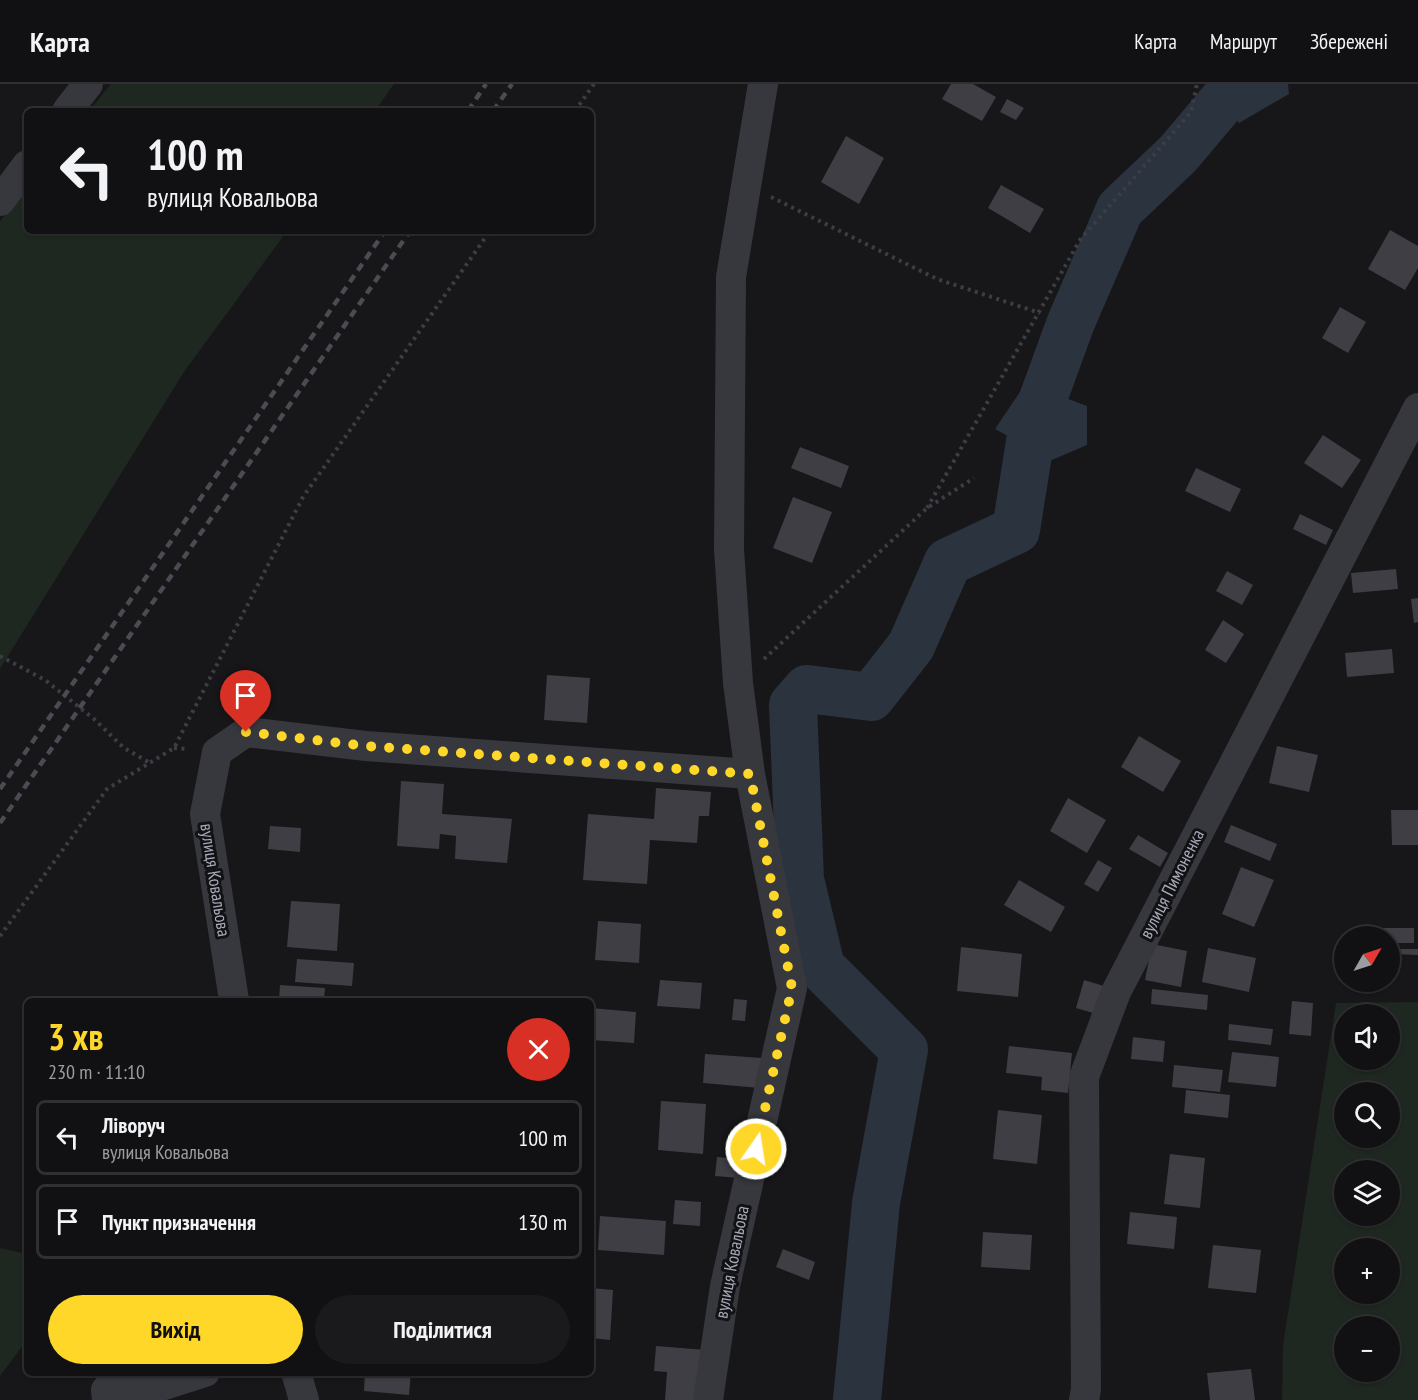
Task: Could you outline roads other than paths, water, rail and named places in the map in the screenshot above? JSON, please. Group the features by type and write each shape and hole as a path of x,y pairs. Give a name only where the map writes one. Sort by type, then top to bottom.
{"street":[{"path":"70,108 88,84"},
{"path":"750,774 738,683 729,549 731,277 763,84"},
{"path":"0,201 24,169"},
{"name":"вулиця Пимоненка","path":"1084,1400 1086,1389 1084,1077 1116,992 1418,408"},
{"name":"вулиця Ковальова","path":"234,998 205,814 216,752 246,732 366,746 750,774 792,988 725,1286 708,1400"},
{"path":"107,1400 106,1390 161,1386 192,1376"},
{"path":"297,1376 304,1400"}],"water":[{"path":"1208,84 1288,84 1289,94 1239,123"},
{"path":"1026,383 1087,406 1087,445 1052,460 995,429"}],"waterway":[{"path":"857,1400 876,1203 904,1050 821,967 800,879 793,705 807,689 871,697 911,646 948,562 1016,530 1032,429 1071,322 1120,209 1178,154 1237,84"}],"railway":[{"path":"470,108 486,84"},
{"path":"495,108 512,84"},
{"path":"0,789 383,234"},
{"path":"0,823 408,234"}]}
